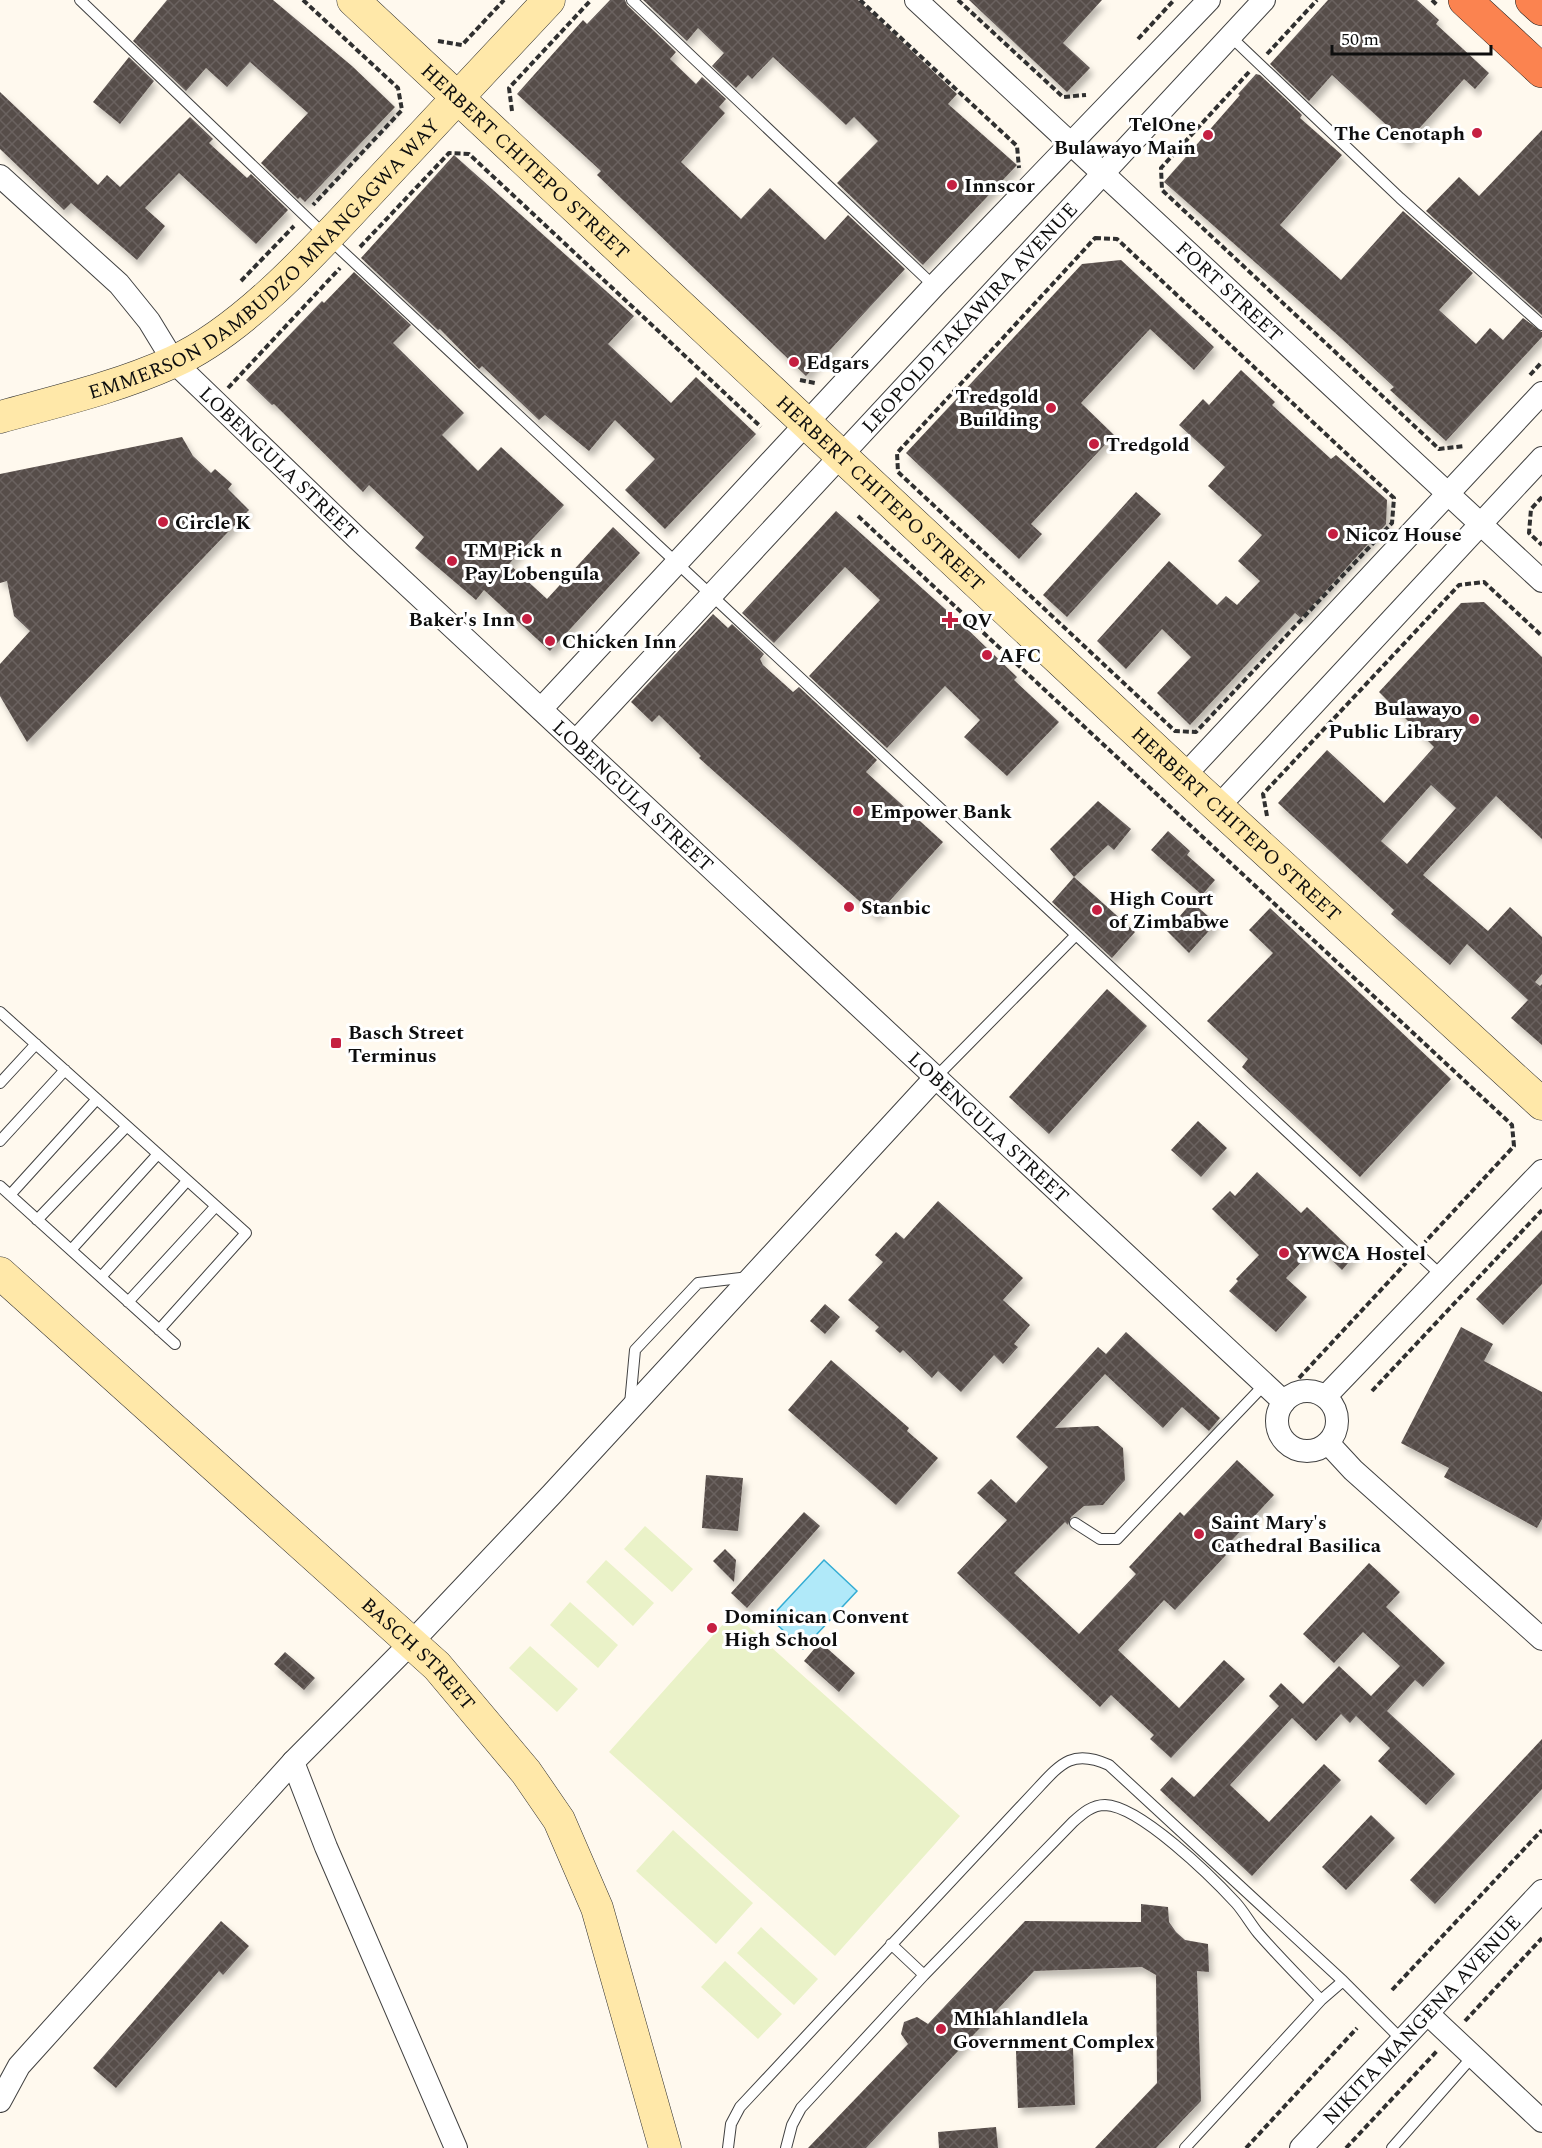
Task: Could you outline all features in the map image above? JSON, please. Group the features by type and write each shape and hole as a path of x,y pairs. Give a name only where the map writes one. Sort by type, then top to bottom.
{"highway":[{"path":"1465,0 1542,71"},
{"path":"1532,0 1542,9"}],"street":[{"name":"HERBERT CHITEPO STREET","path":"353,0 1184,777 1542,1104"},
{"name":"EMMERSON DAMBUDZO MNANGAGWA WAY","path":"0,417 85,394 174,362 208,342 338,248 457,98 549,0"},
{"name":"FORT STREET","path":"916,0 1542,581"},
{"name":"LEOPOLD TAKAWIRA AVENUE","path":"576,741 1105,175 1264,0"},
{"path":"541,709 934,286 1071,144 1199,3"},
{"name":"LOBENGULA STREET","path":"0,176 119,284 149,321 174,362 358,539 1284,1402"},
{"path":"1184,777 1542,393"},
{"path":"1218,807 1542,458"},
{"path":"0,2101 18,2067 293,1762 411,1643 936,1077"},
{"path":"1326,1396 1542,1171"},
{"name":"BASCH STREET","path":"0,1273 437,1666 526,1772 559,1820 597,1908 665,2148"},
{"path":"1304,1390 1326,1396 1334,1406 1338,1419 1336,1432 1328,1443 1317,1450 1304,1451 1292,1447 1282,1438 1277,1426 1278,1413 1284,1402 1293,1394 1304,1390"},
{"path":"1328,1443 1353,1470 1542,1639"},
{"path":"293,1762 326,1847 456,2148"},
{"name":"NIKITA MANGENA AVENUE","path":"1300,2148 1542,1891"},
{"path":"1428,2014 1542,2121"}],"lane":[{"path":"80,0 338,248 1442,1276"},
{"path":"632,0 934,286"},
{"path":"1231,37 1400,198 1542,325"},
{"path":"936,1077 1076,935"},
{"path":"2,1016 246,1233 159,1330"},
{"path":"0,1083 36,1044"},
{"path":"0,1142 64,1070"},
{"path":"9,1195 97,1099"},
{"path":"37,1220 127,1126"},
{"path":"71,1250 158,1154"},
{"path":"101,1277 188,1181"},
{"path":"0,1186 175,1344"},
{"path":"128,1302 216,1206"},
{"path":"629,1410 635,1350 698,1283 753,1276"},
{"path":"1075,1523 1100,1539 1117,1539 1265,1384"},
{"path":"728,2148 731,2124 740,2107 1056,1769 1076,1756 1093,1757 1109,1765 1343,1981 1402,2040"},
{"path":"786,2148 792,2125 801,2108 924,1975 1074,1822 1087,1810 1103,1805 1119,1807 1134,1815 1197,1865 1238,1905 1257,1932 1321,2000"},
{"path":"891,1944 924,1975"},
{"path":"1185,2148 1321,2000 1343,1981"},
{"path":"1392,2148 1473,2056"}],"path":[{"path":"235,289 402,110 398,88 303,0"},
{"path":"439,42 462,45 504,0"},
{"path":"519,117 510,109 509,88 591,0"},
{"path":"860,0 1017,146 1019,168 1011,177"},
{"path":"958,0 1063,97 1085,97 1093,88"},
{"path":"1134,44 1174,0"},
{"path":"1317,0 1161,168 1162,190 1439,449 1464,446"},
{"path":"228,388 338,248 449,153 469,154 761,427"},
{"path":"1095,238 1117,239 1394,498 1392,523 1196,732 1175,731 898,472 897,453 1095,238"},
{"path":"794,374 802,382 822,383"},
{"path":"1542,497 1531,509 1529,533 1542,545"},
{"path":"858,516 1512,1125 1514,1146 1299,1378"},
{"path":"1275,825 1267,817 1263,794 1459,585 1484,582 1542,636"},
{"path":"1372,1391 1542,1210"},
{"path":"1392,1990 1542,1830"},
{"path":"1246,2148 1358,2028"}],"green space":[{"path":"645,1526 693,1569 672,1592 624,1549"},
{"path":"606,1560 654,1603 633,1626 586,1582"},
{"path":"570,1602 618,1645 598,1668 550,1625"},
{"path":"733,1613 960,1816 835,1956 609,1752"},
{"path":"530,1646 578,1689 557,1712 509,1668"},
{"path":"673,1830 753,1903 716,1944 636,1871"},
{"path":"761,1927 818,1979 794,2005 737,1953"},
{"path":"725,1961 782,2014 758,2039 701,1987"}],"water":[{"path":"824,1560 857,1591 803,1649 770,1618"}],"building":[{"path":"167,0 273,0 352,66 395,107 305,202 300,197 298,199 261,163 308,113 250,62 227,87 206,68 186,91 133,41"},
{"path":"610,0 625,0 627,5 676,52 670,59 696,84 702,77 726,99 719,107 725,113 681,162 741,219 770,188 825,240 848,215 905,269 806,376 597,175 601,171 517,94 583,20 587,24"},
{"path":"643,0 858,0 957,94 948,104 1017,165 923,265 837,183 878,141 854,117 846,125 773,57 752,79 748,75 736,88 712,66 724,53 698,28 687,41"},
{"path":"969,0 1102,0 1063,43 1090,68 1067,92"},
{"path":"1328,0 1417,0 1439,20 1436,24 1489,73 1475,89 1464,79 1406,143 1332,75 1309,101 1270,64"},
{"path":"129,57 154,81 120,124 93,102"},
{"path":"1256,74 1260,75 1302,115 1300,118 1342,155 1280,225 1341,280 1403,211 1473,273 1439,310 1476,344 1490,328 1503,340 1523,318 1542,332 1542,337 1446,441 1390,390 1394,387 1341,338 1164,182"},
{"path":"0,92 98,185 107,175 120,187 190,117 213,139 209,143 247,178 251,174 288,210 256,244 179,173 145,208 165,226 137,260 71,203 64,210 0,149"},
{"path":"1542,130 1542,315 1426,211 1459,177 1479,196"},
{"path":"454,155 634,316 608,344 671,403 696,377 756,434 665,529 625,490 655,459 615,420 589,451 545,415 539,420 482,366 479,369 440,329 438,330 361,258"},
{"name":"Tredgold Building","path":"1121,260 1214,347 1194,370 1150,329 1081,403 1114,435 1031,524 1042,534 1019,559 906,453 1082,264"},
{"path":"354,272 411,325 393,343 464,413 442,435 478,471 501,447 564,505 509,564 547,599 613,527 640,553 550,651 484,590 476,600 415,548 424,537 369,485 363,492 274,404 272,405 246,380 322,301 324,303"},
{"path":"1241,370 1275,402 1272,405 1331,459 1336,455 1387,500 1386,524 1301,618 1295,613 1190,725 1157,693 1191,657 1162,629 1126,669 1097,641 1169,561 1217,605 1226,596 1237,605 1260,581 1238,561 1262,535 1208,486 1225,467 1179,425 1203,399 1209,405"},
{"path":"182,437 193,456 211,473 215,469 232,484 228,489 249,510 27,742 0,696 0,664 30,631 14,616 7,581 0,583 0,474"},
{"path":"1136,492 1161,514 1067,617 1043,595"},
{"path":"836,511 963,625 1017,677 1014,680 1059,722 1007,776 964,737 980,720 945,686 887,748 809,676 880,600 845,567 774,643 742,613"},
{"path":"1484,602 1542,657 1542,839 1496,796 1423,875 1488,931 1510,907 1542,937 1542,974 1535,982 1540,986 1542,984 1542,1045 1511,1018 1528,1000 1467,944 1450,965 1391,914 1394,910 1278,803 1327,750 1384,803 1434,747 1379,692 1461,603","holes":["1431,785 1456,808 1407,864 1381,841"]},
{"path":"713,614 728,628 732,624 764,654 760,659 763,665 793,692 799,687 877,760 866,772 943,842 876,916 699,758 701,756 659,715 652,722 631,702"},
{"path":"1098,801 1131,829 1114,850 1108,845 1074,877 1050,849"},
{"path":"1168,831 1190,851 1187,855 1215,880 1202,895 1151,850"},
{"path":"1074,877 1135,932 1112,958 1052,902"},
{"path":"1192,902 1216,923 1189,953 1167,931"},
{"path":"1270,908 1451,1079 1360,1177 1242,1067 1248,1059 1207,1021 1273,953 1249,930"},
{"path":"1107,989 1147,1026 1049,1134 1009,1097"},
{"path":"1198,1121 1227,1148 1201,1177 1171,1150"},
{"path":"1257,1172 1301,1213 1307,1207 1356,1254 1342,1270 1317,1246 1286,1278 1307,1297 1276,1332 1229,1291 1238,1281 1236,1279 1259,1255 1212,1209 1230,1191 1235,1196"},
{"path":"938,1201 1023,1278 1003,1300 1030,1325 1014,1344 1018,1347 1003,1364 994,1355 961,1392 938,1371 932,1378 903,1350 900,1353 875,1331 879,1327 848,1300 883,1262 875,1255 896,1232 904,1239"},
{"path":"1542,1230 1542,1284 1503,1325 1476,1299"},
{"path":"825,1304 840,1317 825,1334 810,1321"},
{"path":"1461,1327 1493,1344 1484,1361 1542,1392 1542,1519 1537,1528 1444,1477 1449,1468 1401,1443"},
{"path":"1126,1332 1220,1418 1209,1431 1182,1407 1163,1428 1105,1374 1055,1428 1098,1426 1123,1448 1125,1480 1103,1505 1084,1506 1071,1517 1068,1525 1065,1522 1014,1573 1079,1634 1136,1574 1129,1567 1180,1512 1184,1516 1237,1460 1274,1495 1222,1551 1226,1555 1175,1610 1164,1600 1118,1650 1179,1708 1224,1660 1245,1679 1171,1758 1150,1739 1154,1735 1111,1695 1100,1707 957,1573 1007,1520 977,1493 991,1479 1016,1503 1048,1467 1016,1437 1098,1347 1106,1354"},
{"path":"831,1360 909,1428 907,1431 938,1458 896,1505 788,1410"},
{"path":"706,1475 743,1478 738,1531 702,1528"},
{"path":"804,1512 820,1526 747,1608 731,1593"},
{"path":"725,1549 736,1560 734,1582 713,1561"},
{"path":"1369,1563 1400,1592 1386,1607 1445,1663 1423,1687 1415,1680 1387,1711 1455,1774 1426,1805 1378,1761 1390,1748 1356,1716 1350,1723 1341,1714 1316,1741 1292,1718 1230,1785 1269,1822 1324,1764 1341,1780 1252,1876 1160,1790 1172,1777 1194,1797 1279,1706 1269,1696 1281,1683 1303,1704 1339,1666 1371,1696 1400,1666 1363,1632 1334,1663 1303,1634"},
{"path":"820,1642 855,1673 839,1692 804,1661"},
{"path":"285,1652 315,1678 304,1690 274,1664"},
{"path":"1542,1739 1542,1789 1435,1904 1410,1880"},
{"path":"1371,1815 1395,1838 1346,1890 1322,1867"},
{"name":"Mhlahlandlela Government Complex","path":"1141,1904 1168,1907 1169,1922 1176,1932 1185,1940 1208,1944 1209,1972 1197,1971 1201,2101 1156,2148 1095,2148 1157,2083 1156,1975 1142,1967 1034,1971 866,2148 808,2148 908,2044 901,2034 904,2022 917,2017 928,2024 1025,1921 1141,1922"},
{"path":"221,1921 249,1946 223,1975 219,1971 116,2088 93,2068"},
{"path":"1073,2048 1075,2105 1018,2108 1016,2051"},
{"path":"996,2127 998,2148 939,2148 938,2132"}],"place":[{"name":"The Cenotaph","path":"1477,133"},
{"name":"TelOne Bulawayo Main","path":"1208,135"},
{"name":"Innscor","path":"952,185"},
{"name":"Edgars","path":"794,362"},
{"name":"Tredgold Building","path":"1051,408"},
{"name":"Tredgold","path":"1094,444"},
{"name":"Circle K","path":"163,522"},
{"name":"Nicoz House","path":"1333,534"},
{"name":"TM Pick n Pay Lobengula","path":"452,561"},
{"name":"Baker's Inn","path":"527,619"},
{"name":"QV","path":"950,620"},
{"name":"Chicken Inn","path":"550,641"},
{"name":"AFC","path":"987,655"},
{"name":"Bulawayo Public Library","path":"1474,719"},
{"name":"Empower Bank","path":"858,811"},
{"name":"Stanbic","path":"849,907"},
{"name":"High Court of Zimbabwe","path":"1097,910"},
{"name":"Basch Street Terminus","path":"336,1043"},
{"name":"YWCA Hostel","path":"1284,1253"},
{"name":"Saint Mary's Cathedral Basilica","path":"1199,1534"},
{"name":"Dominican Convent High School","path":"712,1628"},
{"name":"Mhlahlandlela Government Complex","path":"941,2029"}]}
